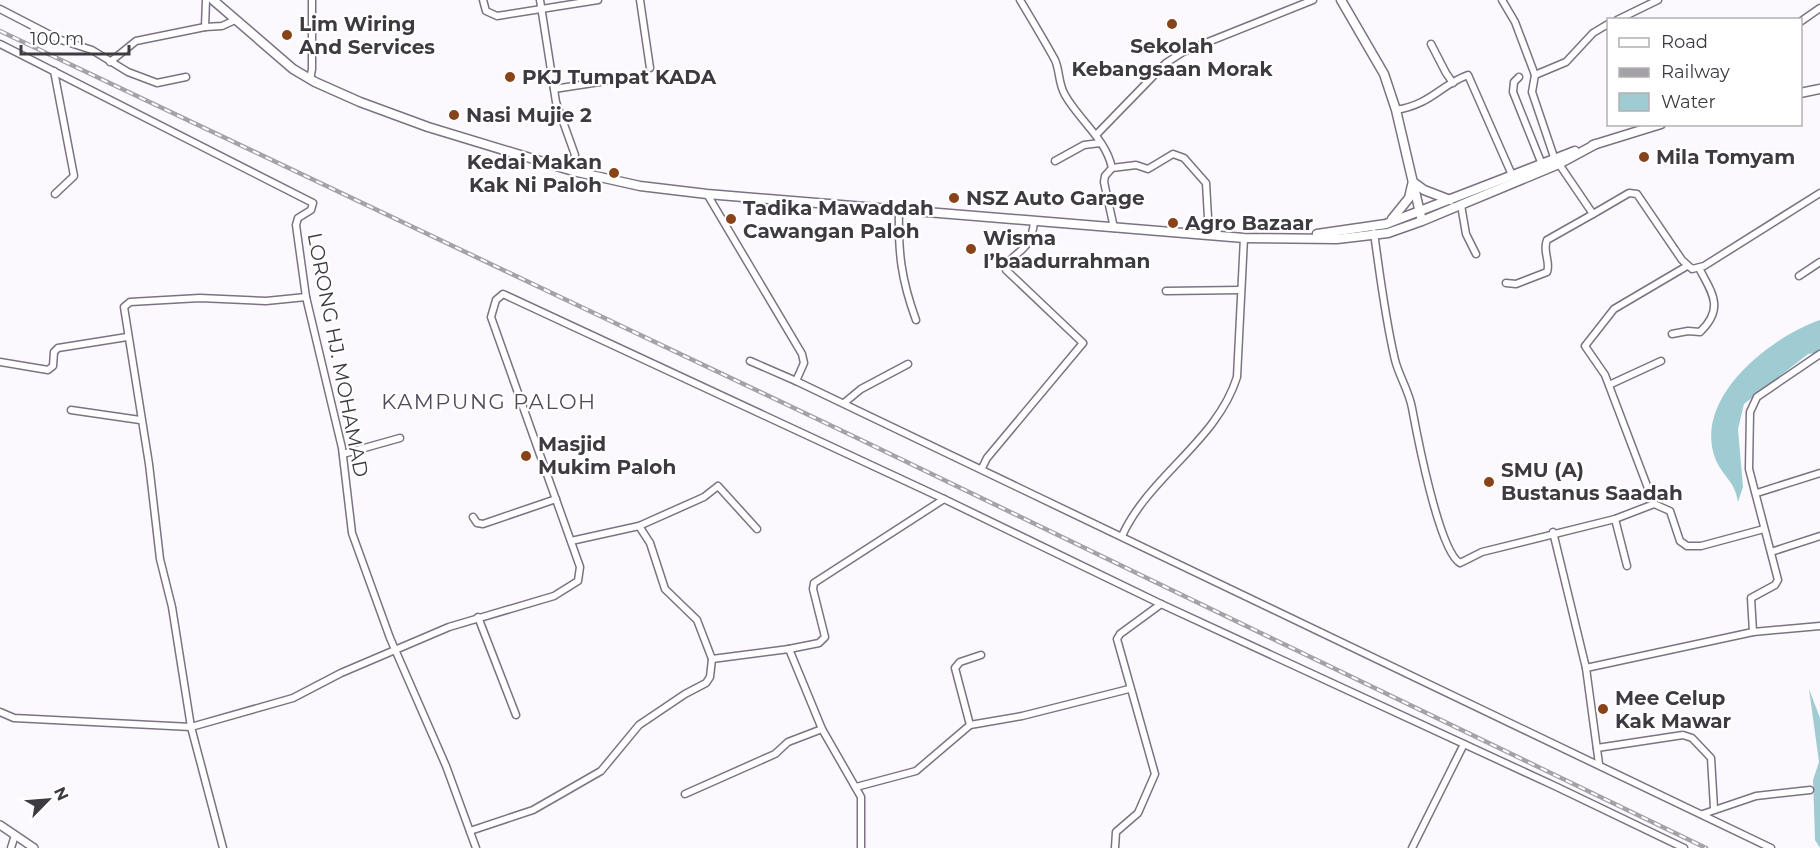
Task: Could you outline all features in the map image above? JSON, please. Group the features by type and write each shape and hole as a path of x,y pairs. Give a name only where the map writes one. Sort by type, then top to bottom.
{"main road":[{"path":"213,0 276,56 310,80 360,102 428,127 573,171 640,186 707,194 1244,238 1293,238 1373,231 1461,205 1596,144 1654,126"},
{"path":"1341,0 1378,61 1396,110 1421,217"},
{"path":"1802,93 1820,89"},
{"path":"1386,224 1421,217 1450,200 1541,162 1557,161"},
{"path":"1413,182 1424,190 1450,200"},
{"path":"1373,231 1400,213 1409,198 1413,182"}],"street":[{"path":"205,27 206,0"},
{"path":"310,80 312,0"},
{"path":"483,0 486,11 493,16 598,0"},
{"path":"540,0 554,89 575,155 573,171"},
{"path":"640,0 650,68"},
{"path":"1020,0 1056,62 1057,77 1066,97 1096,135 1112,168"},
{"path":"1096,135 1166,63 1183,52 1313,0"},
{"path":"1502,0 1515,22 1535,75 1532,92 1557,161 1593,214"},
{"path":"1621,18 1658,0"},
{"path":"1802,21 1820,8"},
{"path":"0,9 58,39 92,50 110,62 158,83 186,77"},
{"path":"110,62 136,41 205,27 222,26 235,20"},
{"path":"1535,75 1566,62 1593,33 1607,25"},
{"name":"LORONG HJ. MOHAMAD","path":"0,44 312,203 311,210 296,222 306,297 343,454 351,531 395,651 446,766 476,848"},
{"path":"1431,44 1446,73 1454,82"},
{"path":"54,72 74,176 55,194"},
{"path":"1396,110 1422,103 1468,75 1512,175"},
{"path":"1520,77 1514,82 1513,92 1541,162"},
{"path":"554,89 606,81"},
{"path":"1055,161 1069,152 1100,143"},
{"path":"1114,228 1104,182 1105,176 1112,168 1136,165 1148,169 1173,154 1184,158 1208,188 1209,235"},
{"path":"1654,504 1609,385 1600,367 1586,348 1586,344 1614,309 1687,266 1699,268 1820,193"},
{"path":"707,194 802,354 804,363 796,381"},
{"path":"1506,283 1516,284 1546,272 1547,240 1629,194 1637,194 1687,266"},
{"path":"1461,205 1466,234 1476,254"},
{"path":"899,209 898,255 903,286 916,320"},
{"path":"982,468 987,458 1083,343 1006,270 1011,259 1027,246 1034,221"},
{"path":"1373,231 1395,360 1412,406 1414,426 1443,535 1453,559 1460,563 1482,552 1553,532 1615,519 1654,504 1670,511 1680,541 1687,546 1701,546 1764,529"},
{"path":"1122,536 1139,506 1198,440 1231,397 1237,377 1244,238"},
{"path":"1799,276 1820,262"},
{"path":"1672,334 1688,331 1700,332 1715,306 1715,299 1699,268"},
{"path":"1166,291 1241,290"},
{"path":"0,712 14,718 191,727 293,698 341,673 478,617 554,596 576,583 581,571 491,317 500,295 506,295 1684,848"},
{"path":"223,848 191,727 172,607 160,559 123,310 130,302 200,298 266,301 306,297"},
{"path":"0,362 48,370 53,366 54,352 58,348 127,337"},
{"path":"1753,632 1751,598 1778,582 1748,461 1753,403 1757,397 1789,372 1820,354"},
{"path":"750,361 982,468 1771,848"},
{"path":"1609,385 1660,361"},
{"path":"844,403 861,389 908,364"},
{"path":"71,410 140,420"},
{"path":"343,454 400,438"},
{"path":"1757,493 1820,472"},
{"path":"571,541 639,526 704,497 718,486 757,529"},
{"path":"472,517 477,523 483,524 556,499"},
{"path":"711,659 819,643 825,637 813,589 814,583 944,499"},
{"path":"1615,519 1627,566"},
{"path":"470,831 534,809 602,771 639,725 685,694 706,683 711,674 711,659 697,620 664,587 649,541 639,526"},
{"path":"1553,532 1586,668 1599,764"},
{"path":"1771,552 1820,536"},
{"path":"1115,848 1116,832 1139,811 1155,774 1129,689 1118,637 1161,604"},
{"path":"478,617 516,715"},
{"path":"1586,668 1753,632 1820,626"},
{"path":"789,649 822,729 862,798 861,848"},
{"path":"970,726 955,668 960,662 981,655"},
{"path":"856,787 916,771 970,726 1022,716 1129,689"},
{"path":"685,794 775,754 788,742 822,729"},
{"path":"1597,748 1683,735 1692,738 1711,758 1714,808"},
{"path":"1412,848 1464,744"},
{"path":"1703,814 1714,808 1777,792 1810,790"},
{"path":"0,825 34,848"},
{"path":"11,848 15,835"}],"water":[{"path":"1820,320 1820,352 1808,354 1744,404 1738,429 1743,487 1738,502 1734,489 1715,458 1711,435 1715,413 1726,392 1741,372 1759,355 1780,340"},
{"path":"1809,689 1820,718 1820,848 1815,840 1813,780 1819,762"}],"railway":[{"path":"0,31 855,437 1706,848"}],"place":[{"name":"Sekolah Kebangsaan Morak","path":"1172,24"},
{"name":"Lim Wiring And Services","path":"287,35"},
{"name":"PKJ Tumpat KADA","path":"510,77"},
{"name":"Nasi Mujie 2","path":"454,115"},
{"name":"Mila Tomyam","path":"1644,157"},
{"name":"Kedai Makan Kak Ni Paloh","path":"614,173"},
{"name":"NSZ Auto Garage","path":"954,198"},
{"name":"Tadika Mawaddah Cawangan Paloh","path":"731,219"},
{"name":"Agro Bazaar","path":"1173,223"},
{"name":"Wisma I’baadurrahman","path":"971,249"},
{"name":"Masjid Mukim Paloh","path":"526,456"},
{"name":"SMU (A) Bustanus Saadah","path":"1489,482"},
{"name":"Mee Celup Kak Mawar","path":"1603,709"}],"district":[{"name":"KAMPUNG PALOH","path":"489,402"}]}
